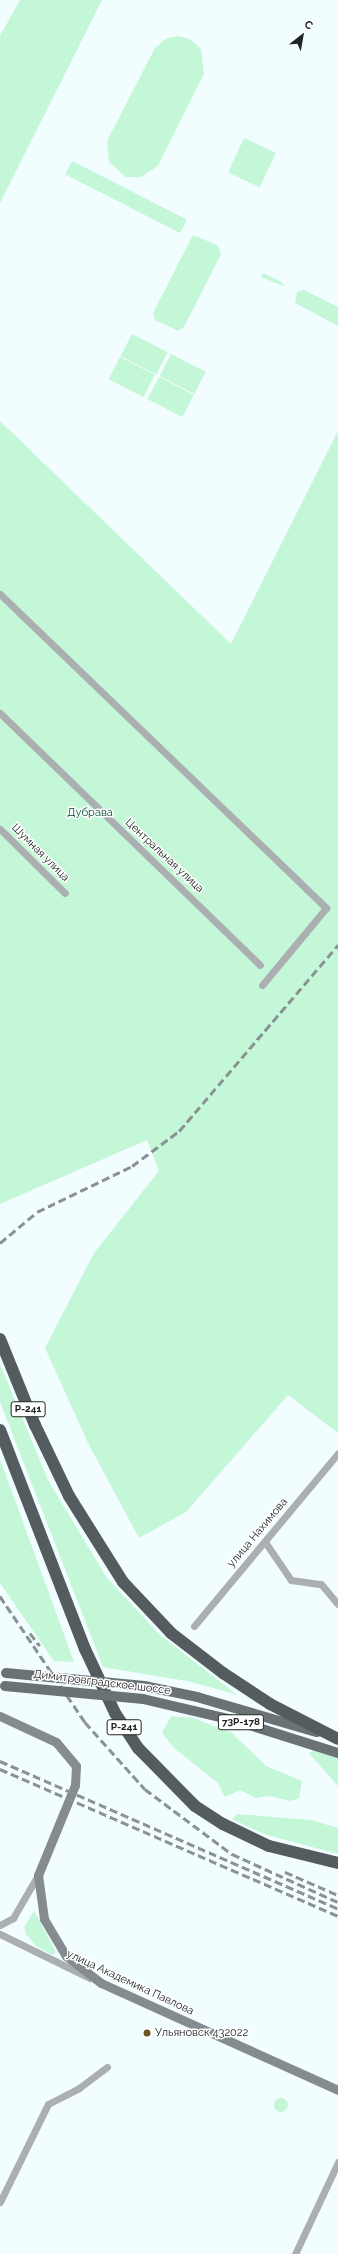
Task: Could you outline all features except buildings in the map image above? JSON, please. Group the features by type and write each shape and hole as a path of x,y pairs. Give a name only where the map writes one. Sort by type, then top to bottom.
{"highway":[{"name":"Р-241","path":"0,1339 34,1425 70,1496 123,1582 171,1633 223,1673 332,1737"},
{"name":"Р-241","path":"0,1430 85,1649 115,1713 138,1748 190,1801 223,1824 269,1846 338,1863"}],"main road":[{"name":"Димитровградское шоссе","path":"3,1672 144,1686 197,1697 332,1737"},
{"name":"Димитровградское шоссе","path":"2,1685 143,1699 237,1721 338,1752"}],"street":[{"path":"0,594 326,908 262,985"},
{"name":"Центральная улица","path":"0,713 260,965"},
{"name":"Шумная улица","path":"0,829 65,893"},
{"name":"улица Нахимова","path":"194,1626 338,1453"},
{"path":"265,1542 291,1580 321,1584 338,1604"},
{"path":"0,1716 56,1742 76,1766 75,1785 38,1875 13,1918 0,1925"},
{"path":"38,1875 40,1904 54,1938 77,1967 101,1983"},
{"name":"улица Академика Павлова","path":"0,1934 101,1983 338,2090"},
{"path":"0,2202 48,2104 79,2088 106,2067"},
{"path":"295,2254 338,2162"}],"green space":[{"path":"20,0 102,0 0,203 0,36"},
{"path":"179,36 190,39 201,49 204,74 158,166 141,177 126,177 109,162 107,141 155,48 167,38"},
{"path":"244,138 276,153 260,187 228,172"},
{"path":"72,161 187,220 180,233 65,174"},
{"path":"193,235 217,245 221,254 184,327 178,331 155,320 153,313"},
{"path":"263,273 283,283 284,286 261,277"},
{"path":"304,290 338,307 338,326 295,303 297,292"},
{"path":"132,334 168,352 156,374 121,356"},
{"path":"171,354 206,372 194,394 160,376"},
{"path":"120,357 155,375 143,397 109,379"},
{"path":"159,377 194,395 182,417 148,399"},
{"name":"Дубрава","path":"0,421 231,644 338,431 338,1433 288,1395 186,1512 139,1538 89,1445 45,1348 94,1253 159,1171 147,1140 0,1204"},
{"path":"0,1364 48,1480 107,1578 160,1635 236,1694 187,1681 103,1667 0,1402"},
{"path":"0,1459 74,1662 54,1661 0,1583"},
{"path":"171,1716 193,1718 232,1733 266,1766 302,1781 299,1798 291,1801 269,1796 256,1798 240,1790 225,1797 218,1783 173,1747 162,1733"},
{"path":"314,1750 338,1758 338,1786 309,1753"},
{"path":"237,1814 311,1820 338,1828 338,1854 264,1834 232,1819"},
{"path":"34,1911 56,1952 53,1955 36,1946 26,1934 24,1927"},
{"path":"281,2098 286,2100 288,2105 286,2110 281,2112 276,2110 274,2105 276,2100"}],"railway":[{"path":"0,1243 37,1212 132,1166 179,1131 338,945"},
{"path":"0,1596 85,1722 145,1789 232,1854 338,1902"},
{"path":"30,1633 40,1646"},
{"path":"0,1761 338,1909"},
{"path":"0,1769 338,1916"},
{"path":"285,1872 338,1895"}],"place":[{"name":"Ульяновск 432022","path":"147,2033"}]}
